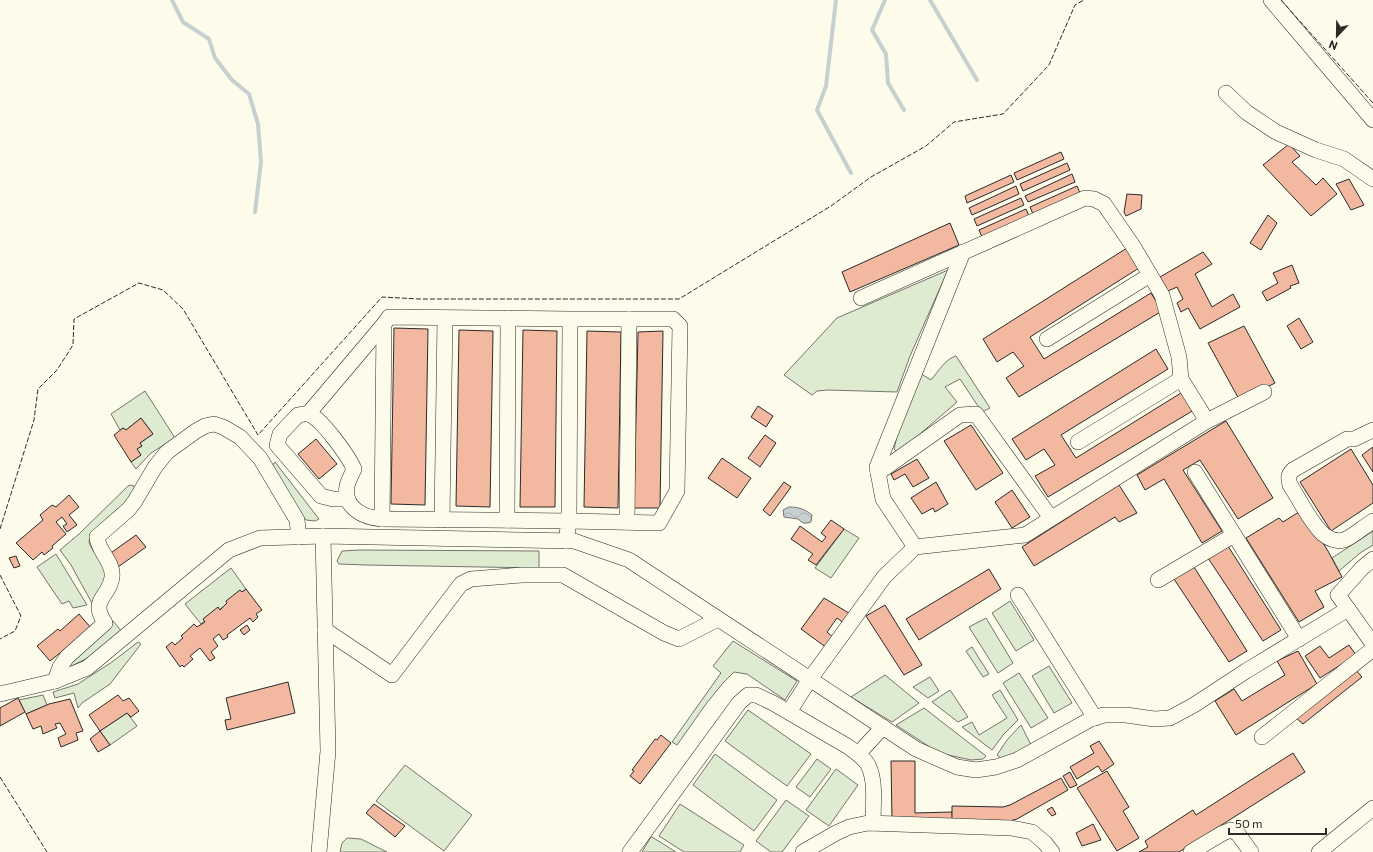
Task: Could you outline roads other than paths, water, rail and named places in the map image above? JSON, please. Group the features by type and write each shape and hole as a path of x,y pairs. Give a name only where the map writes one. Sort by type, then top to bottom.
{"lane":[{"path":"1271,0 1373,120"},
{"path":"1226,93 1246,112 1276,132 1316,150 1344,159 1373,179"},
{"path":"860,298 1085,198 1094,199 1104,204 1133,246 1162,295 1179,357 1181,379 1207,421"},
{"path":"915,547 883,499 877,467 962,252"},
{"path":"1047,339 1150,275"},
{"path":"308,414 389,317 673,319 680,326 676,491 659,523 370,518 358,512 347,499 347,486 354,468 350,459 320,422 308,414 298,415 280,434 277,445 321,496 333,499 347,499"},
{"path":"442,520 445,318"},
{"path":"507,520 508,318"},
{"path":"566,541 569,521 570,319"},
{"path":"627,522 629,319"},
{"path":"382,519 384,324"},
{"path":"1078,442 1181,379"},
{"path":"789,712 810,679 884,577 915,547 1025,535 1207,421 1264,392"},
{"path":"878,473 960,415 976,414 1052,518"},
{"path":"55,681 60,667 67,657 105,623 98,608 101,598 111,583 112,576 111,567 97,545 97,537 129,509 155,466 167,452 196,431 205,426 214,424 223,427 240,437 260,458 273,478 297,520 299,537"},
{"path":"1373,430 1354,439 1347,439 1293,470 1288,475 1288,480 1316,526 1324,535 1332,539 1339,541 1345,539 1373,522"},
{"path":"1195,472 1298,639"},
{"path":"1158,580 1234,535"},
{"path":"319,852 328,751 323,536"},
{"path":"0,694 55,681 87,668 229,550 260,538 323,536 574,541 629,560 916,749 957,766 976,770 996,767 1017,760 1090,719 1104,715 1126,715 1154,719 1170,718 1194,705 1348,609"},
{"path":"1373,559 1362,568 1338,596 1373,644"},
{"path":"325,630 392,675 460,584 471,579 522,575 563,575 664,632 680,639 718,619"},
{"path":"1018,595 1095,718"},
{"path":"1262,737 1373,648"},
{"path":"630,852 740,703 748,695 756,695 789,712 858,754 869,766 872,784 873,823"},
{"path":"858,754 883,727"},
{"path":"1319,852 1373,808"},
{"path":"803,852 836,833 868,823 1011,828 1032,832 1045,843 1052,852"},
{"path":"1191,852 1223,833 1231,830 1238,834 1251,852"}],"water":[{"path":"789,507 795,507 807,511 812,515 811,522 803,523 798,519 784,517 783,510"}],"waterway":[{"path":"172,0 183,22 209,39 215,58 232,80 249,94 258,124 261,162 255,212"},
{"path":"836,0 826,86 817,110 851,173"},
{"path":"885,0 872,30 886,54 888,83 904,110"},
{"path":"930,0 977,80"}]}
